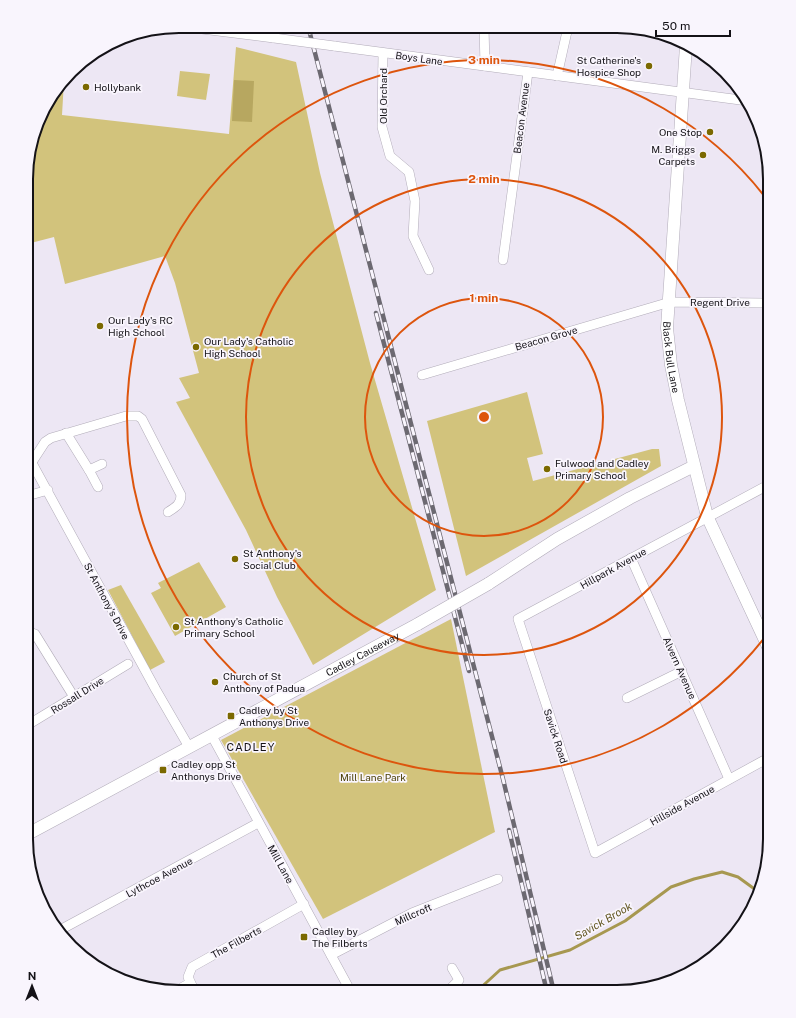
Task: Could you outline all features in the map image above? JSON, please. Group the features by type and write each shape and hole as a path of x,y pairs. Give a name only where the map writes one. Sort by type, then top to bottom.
{"street":[{"name":"Boys Lane","path":"234,33 739,100"},
{"path":"484,33 485,66"},
{"path":"558,76 567,33"},
{"name":"Black Bull Lane","path":"686,50 670,302 667,328 671,365 707,516 763,636"},
{"name":"Old Orchard","path":"383,53 382,127 390,156 408,172 415,202 413,236 429,270"},
{"name":"Beacon Avenue","path":"503,260 528,72"},
{"name":"Regent Drive","path":"670,302 763,303"},
{"name":"Beacon Grove","path":"422,375 670,302"},
{"path":"33,460 45,442 66,433 126,416 138,416 142,419 181,495 181,501 176,507 168,512"},
{"path":"66,433 90,470 98,487"},
{"name":"St Anthony's Drive","path":"33,464 156,690 189,747"},
{"path":"90,470 102,464"},
{"name":"Cadley Causeway","path":"33,831 418,624 488,584 557,539 630,498 694,466"},
{"name":"Hillpark Avenue","path":"518,620 707,516 763,488"},
{"path":"33,494 48,490"},
{"name":"Alvern Avenue","path":"631,558 729,779"},
{"name":"Savick Road","path":"518,620 595,853"},
{"path":"33,633 35,634 74,697"},
{"name":"Rossall Drive","path":"33,722 128,664"},
{"path":"627,698 682,671"},
{"name":"Mill Lane","path":"212,736 346,985"},
{"name":"Hillside Avenue","path":"595,853 763,761"},
{"name":"Lythcoe Avenue","path":"63,928 258,823"},
{"name":"Millcroft","path":"331,955 412,913 498,879"},
{"name":"The Filberts","path":"191,985 188,977 192,967 304,904"},
{"path":"452,968 459,980 454,985"}],"green space":[{"name":"Our Lady's Catholic High School","path":"236,47 296,62 320,173 370,363 436,590 313,665 277,597 246,530 176,402 190,398 179,378 199,373 175,283 165,256 65,284 54,237 33,242 34,160 44,123 64,89 62,115 229,134"},
{"path":"180,71 210,74 206,100 177,96"},
{"name":"Fulwood and Cadley Primary School","path":"527,392 543,454 527,458 533,481 652,449 659,449 661,466 466,576 427,421"},
{"path":"199,562 226,607 175,636 151,593 161,588 158,583"},
{"path":"121,585 165,662 150,670 108,590"},
{"name":"Mill Lane Park","path":"451,619 495,832 323,919 221,740"}],"shaded area":[{"path":"234,80 254,81 252,122 232,121"}],"waterway":[{"name":"Savick Brook","path":"484,985 500,970 570,950 625,921 671,887 722,872 738,877 754,889"}],"railway":[{"path":"310,33 503,779 552,985"},
{"path":"376,313 469,671"},
{"path":"509,830 545,985"}],"place":[{"name":"St Catherine's Hospice Shop","path":"649,66"},
{"name":"Hollybank","path":"86,87"},
{"name":"One Stop","path":"710,132"},
{"name":"M. Briggs Carpets","path":"703,155"},
{"name":"Our Lady's RC High School","path":"100,326"},
{"name":"Our Lady's Catholic High School","path":"196,347"},
{"name":"Fulwood and Cadley Primary School","path":"547,469"},
{"name":"St Anthony's Social Club","path":"235,559"},
{"name":"St Anthony's Catholic Primary School","path":"176,627"},
{"name":"Church of St Anthony of Padua","path":"215,682"},
{"name":"Cadley by St Anthonys Drive","path":"231,716"},
{"name":"Cadley opp St Anthonys Drive","path":"163,770"},
{"name":"Cadley by The Filberts","path":"304,937"}],"district":[{"name":"CADLEY","path":"251,747"}]}
